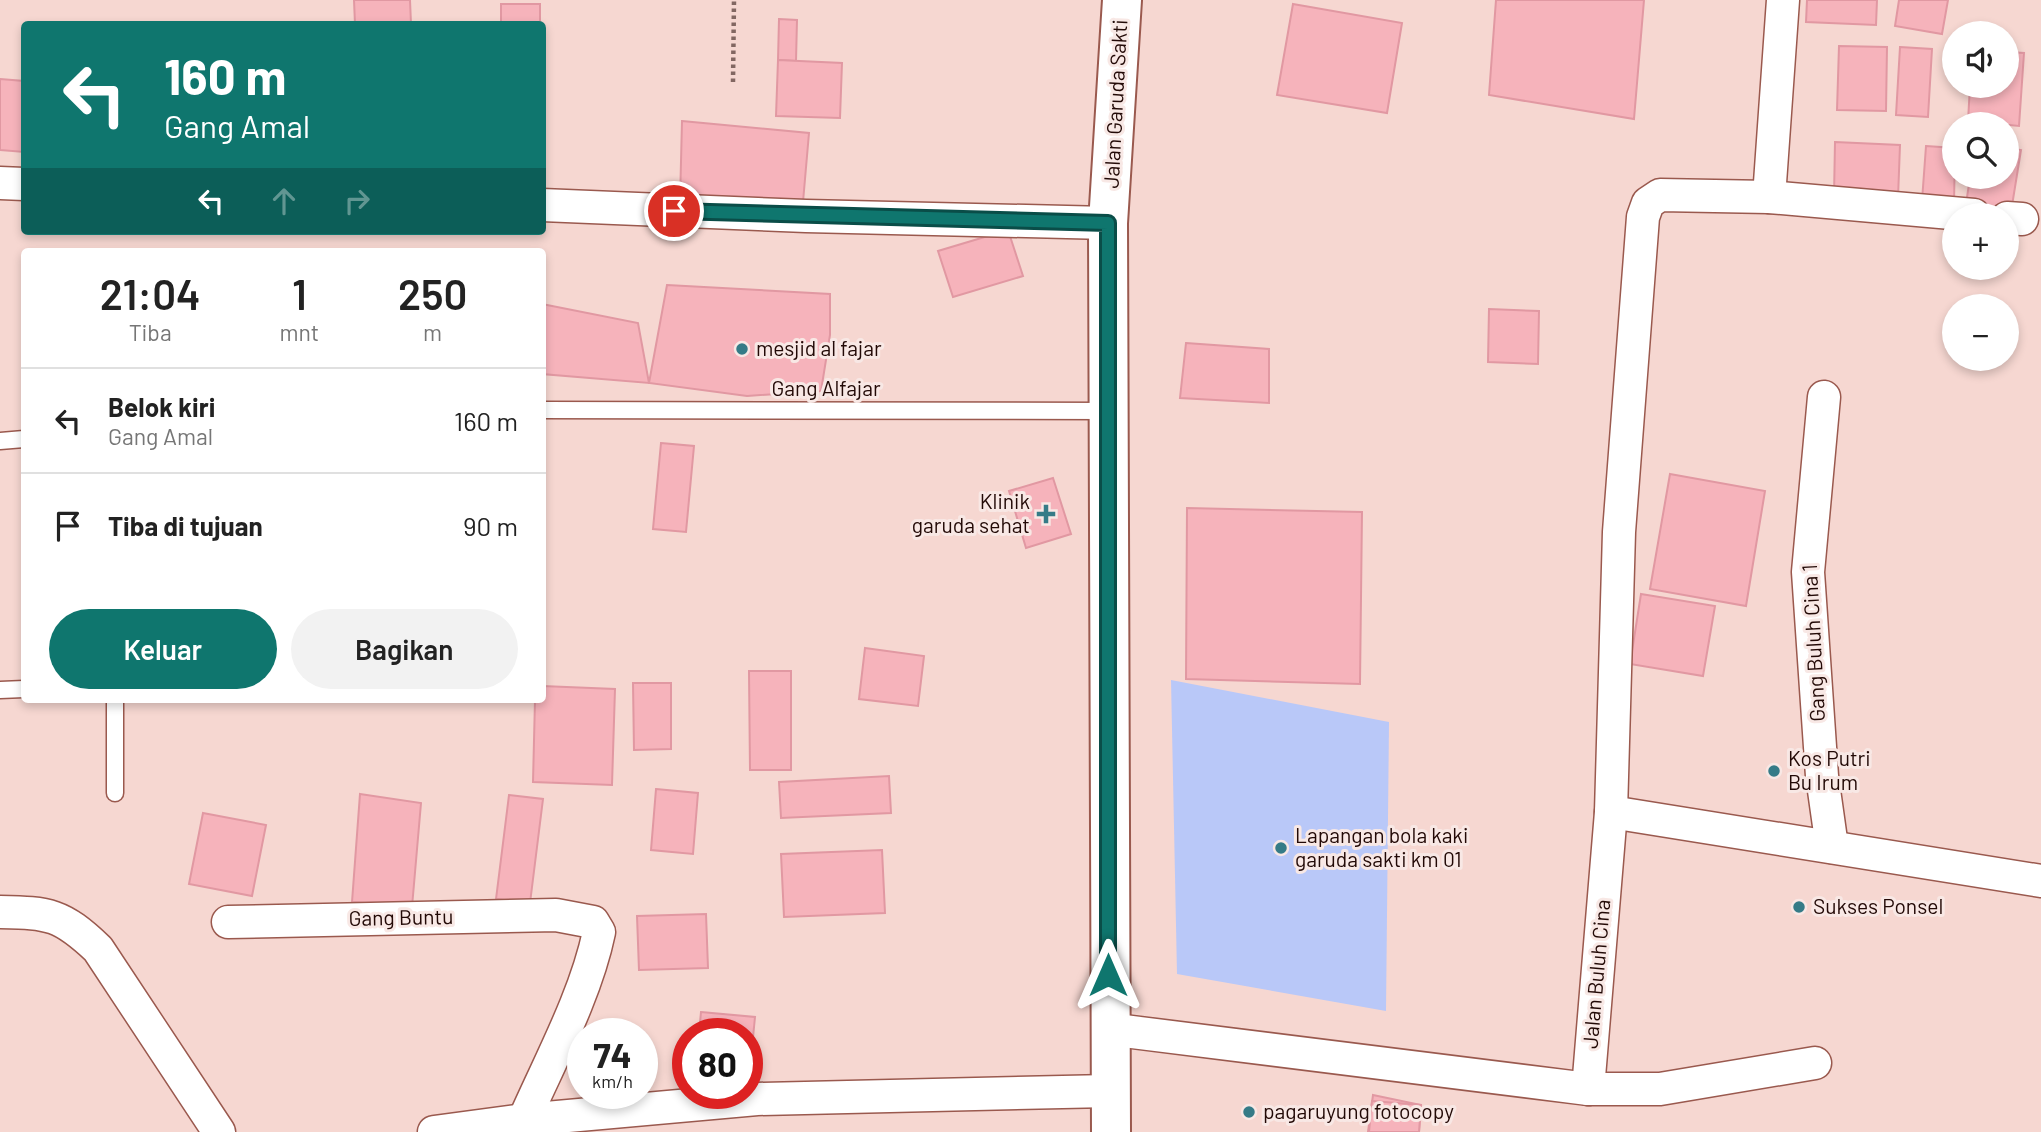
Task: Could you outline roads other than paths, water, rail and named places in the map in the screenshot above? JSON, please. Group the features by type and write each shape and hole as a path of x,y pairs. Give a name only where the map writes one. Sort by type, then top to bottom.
{"highway":[{"name":"Jalan Garuda Sakti","path":"1111,1132 1108,1029 1108,223 1122,0"}],"street":[{"path":"1783,0 1769,197 1942,212"},
{"path":"0,183 21,184"},
{"name":"Jalan Buluh Cina","path":"1588,1088 1611,812 1619,532 1643,217 1648,203 1660,195 1769,197"},
{"path":"546,205 806,216 1108,223"},
{"name":"Gang Buluh Cina 1","path":"1824,397 1808,572 1822,776 1832,847"},
{"path":"1611,812 2041,881"},
{"path":"0,912 48,914 74,927 98,949 219,1132"},
{"name":"Gang Buntu","path":"228,922 556,915 593,922 599,932 595,949 559,1043 524,1120"},
{"path":"1108,1029 1588,1088 1660,1089 1815,1063"},
{"path":"434,1132 524,1120 757,1099 1109,1091"}],"lane":[{"name":"Gang Alfajar","path":"546,410 1109,411"},
{"path":"0,441 21,439"},
{"path":"0,690 21,690"},
{"path":"115,703 115,793"}],"place":[{"name":"mesjid al fajar","path":"742,349"},
{"name":"Klinik garuda sehat","path":"1046,514"},
{"name":"Kos Putri Bu Irum","path":"1774,771"},
{"name":"Lapangan bola kaki garuda sakti km 01","path":"1281,848"},
{"name":"Sukses Ponsel","path":"1799,907"},
{"name":"pagaruyung fotocopy","path":"1249,1112"}]}
